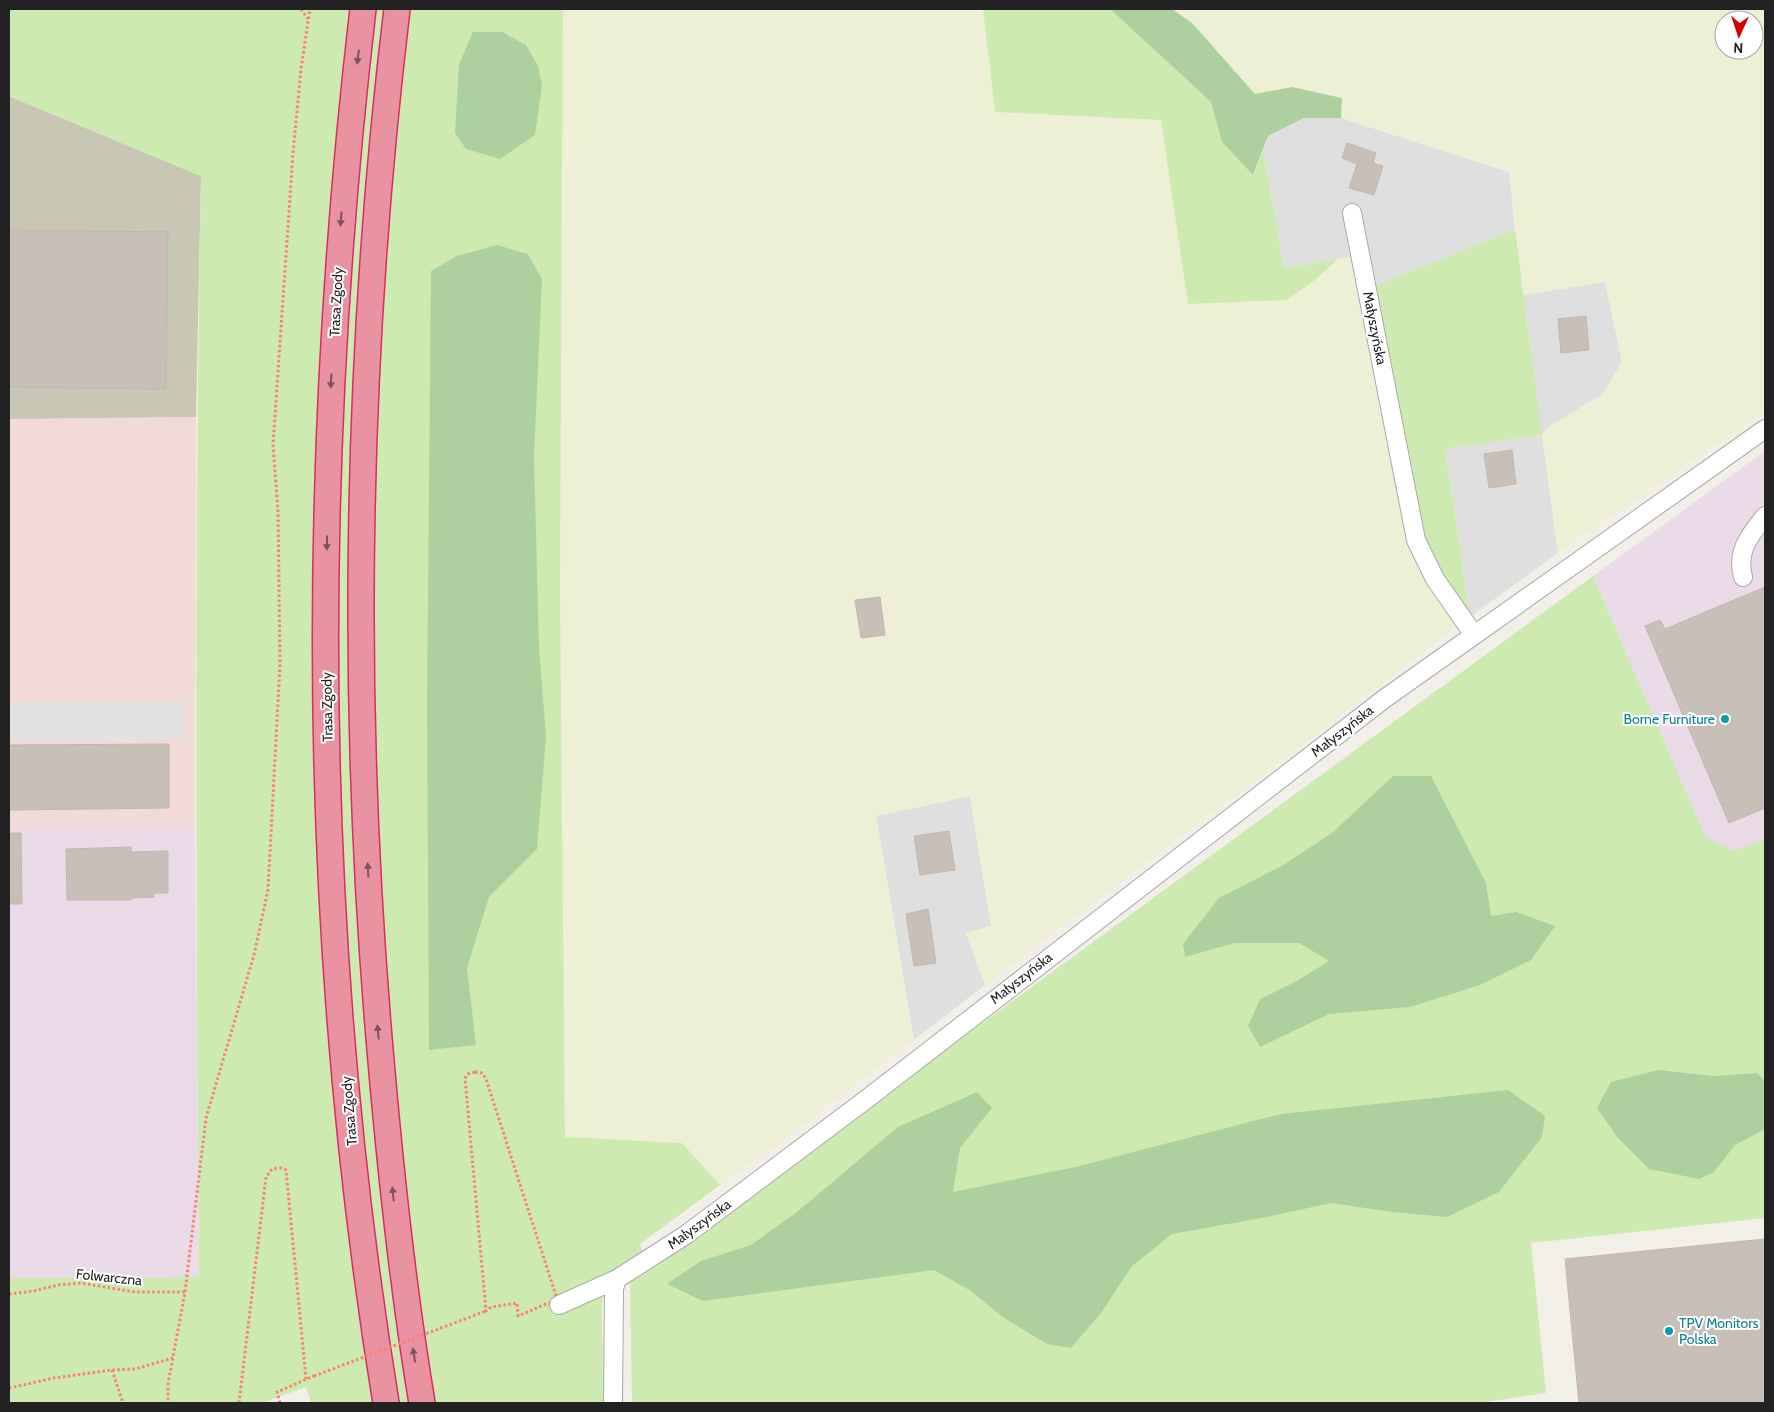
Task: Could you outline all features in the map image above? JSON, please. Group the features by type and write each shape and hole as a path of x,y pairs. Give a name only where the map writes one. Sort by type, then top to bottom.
{"highway":[{"name":"Trasa Zgody","path":"363,9 349,138 335,299 328,446 325,636 329,794 338,993 358,1202 386,1403"},
{"path":"397,9 384,114 370,301 363,449 361,633 364,786 373,970 392,1189 408,1316 422,1403"}],"street":[{"name":"Małyszyńska","path":"1352,213 1416,540 1435,579 1474,635"},
{"name":"Małyszyńska","path":"557,1299 617,1279 703,1222 868,1098 1384,699 1765,429"},
{"path":"1743,577 1740,560 1742,552 1749,536 1765,516"},
{"path":"614,1403 614,1289 617,1279"}],"path":[{"path":"301,9 309,20"},
{"path":"168,1403 168,1384 186,1292 206,1118 254,955 268,890 280,656 278,511 273,445 293,153 301,69 310,9"},
{"path":"280,1403 277,1392 299,1384 306,1379 486,1311 491,1307 517,1304 518,1316 557,1299 486,1079 482,1072 475,1072 468,1074 465,1078 486,1311"},
{"path":"239,1403 266,1177 272,1170 282,1168 286,1170 306,1379"},
{"name":"Folwarczna","path":"9,1294 81,1283 135,1292 186,1292"},
{"path":"9,1388 54,1378 112,1370 135,1369 173,1358"},
{"path":"112,1370 123,1403"}],"shaded area":[{"path":"563,9 983,9 995,112 1161,120 1189,304 1315,280 1338,259 1355,256 1470,617 985,985 966,933 991,926 970,796 876,816 914,1040 776,1146 720,1185 682,1143 565,1137 560,586"},
{"path":"1172,9 1765,9 1765,411 1558,553 1542,435 1549,427 1603,394 1622,362 1605,282 1524,295 1509,172 1341,118 1342,98 1292,87 1255,94 1192,23"},
{"path":"9,96 201,176 196,417 9,419"},
{"path":"1304,118 1341,118 1509,172 1515,229 1372,287 1355,256 1284,268 1263,150 1268,136"},
{"path":"1605,281 1622,362 1603,394 1549,427 1542,435 1558,553 1470,617 1445,447 1541,435 1524,295"},
{"path":"196,417 195,829 9,829 9,419"},
{"name":"Borne Furniture","path":"1765,451 1765,975 1593,576"},
{"path":"184,701 184,739 9,741 9,702"},
{"path":"970,796 991,927 966,933 985,985 914,1040 876,816"},
{"path":"9,829 195,829 199,1278 9,1279"}],"green space":[{"path":"9,9 563,9 560,586 565,1137 682,1143 720,1185 640,1244 643,1253 608,1274 602,1301 603,1403 311,1403 306,1387 262,1403 9,1403 9,1278 199,1277 196,589 201,176 9,96"},
{"path":"983,9 1110,9 1211,102 1222,142 1254,174 1263,150 1284,268 1338,259 1315,280 1287,300 1188,304 1161,120 995,112"},
{"path":"1110,9 1172,9 1192,23 1255,94 1292,87 1342,98 1341,118 1304,118 1268,136 1253,175 1222,142 1211,102"},
{"path":"473,32 502,32 526,45 538,66 542,85 535,135 500,159 466,149 455,133 459,64"},
{"path":"1515,229 1542,435 1445,448 1470,617 1459,606 1418,534 1372,287"},
{"path":"497,245 528,254 542,279 534,456 539,647 546,737 537,849 489,897 467,968 476,1045 429,1050 427,702 431,271 457,256"},
{"path":"1593,576 1706,838 1733,851 1765,839 1765,1218 1531,1243 1546,1393 1479,1403 632,1403 630,1281"},
{"path":"1393,776 1431,776 1486,883 1491,916 1516,912 1555,926 1531,960 1480,985 1410,1007 1329,1014 1260,1047 1248,1026 1260,999 1297,981 1329,961 1299,943 1235,943 1185,957 1183,944 1219,898 1285,864 1332,833"},
{"path":"1658,1070 1714,1076 1757,1073 1765,1081 1765,1129 1735,1145 1714,1172 1699,1179 1649,1169 1618,1138 1597,1108 1611,1082"},
{"path":"1508,1090 1545,1116 1542,1137 1499,1192 1447,1217 1392,1212 1331,1203 1172,1234 1132,1266 1101,1313 1071,1348 1047,1344 1004,1318 971,1291 934,1270 703,1301 667,1284 701,1261 751,1245 797,1212 898,1127 977,1092 992,1108 960,1148 953,1192 1075,1167 1281,1114"}],"building":[{"path":"1347,143 1376,153 1373,163 1383,166 1374,195 1349,188 1357,164 1342,158"},
{"path":"9,230 168,232 166,389 9,387"},
{"path":"1586,316 1589,350 1561,353 1558,319"},
{"path":"1512,450 1516,484 1489,488 1484,454"},
{"name":"Borne Furniture","path":"1765,587 1765,808 1729,823 1645,626 1660,620 1665,629"},
{"path":"880,597 885,635 861,638 855,600"},
{"path":"169,744 169,808 9,810 9,745"},
{"path":"949,831 955,870 920,875 914,836"},
{"path":"9,833 21,833 22,904 9,904"},
{"path":"131,847 131,852 168,851 168,893 154,893 154,897 131,898 131,900 67,900 66,849"},
{"path":"928,909 936,963 914,966 906,914"},
{"name":"TPV Monitors Polska","path":"1765,1239 1765,1403 1579,1403 1565,1259"}],"place":[{"name":"Borne Furniture","path":"1725,719"},
{"name":"TPV Monitors Polska","path":"1669,1331"}]}
